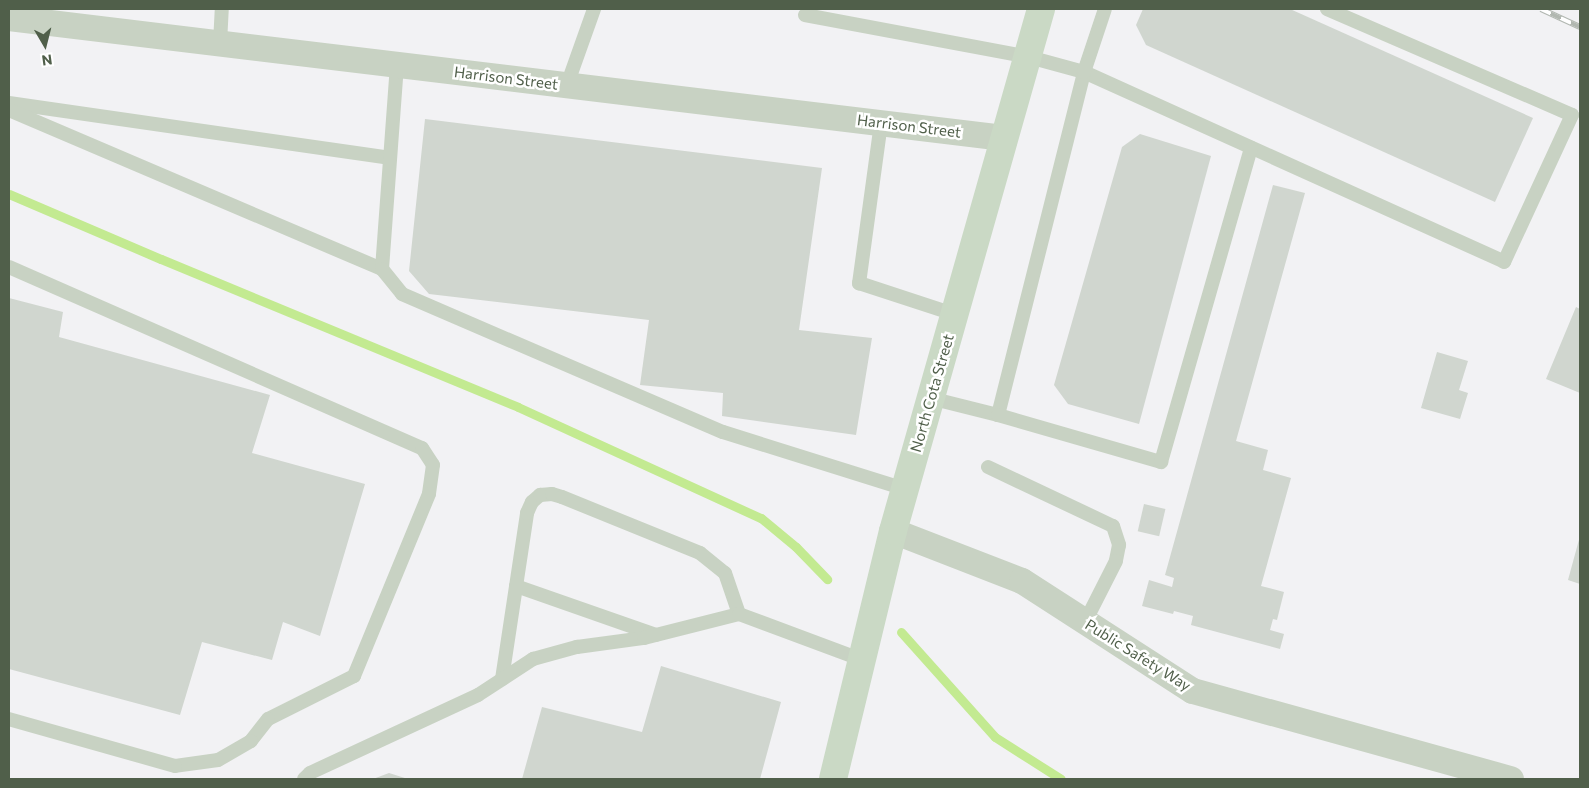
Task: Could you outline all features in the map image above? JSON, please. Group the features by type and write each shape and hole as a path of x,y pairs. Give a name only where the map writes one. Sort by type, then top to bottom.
{"street":[{"name":"North Cota Street","path":"833,779 860,659 893,531 1004,138 1029,57 1041,9"},
{"name":"Harrison Street","path":"9,18 41,15 220,44 1004,138"},
{"name":"Public Safety Way","path":"893,531 1022,581 1193,691 1511,779"}],"lane":[{"path":"220,44 222,9"},
{"path":"567,85 594,9"},
{"path":"998,415 1084,72 1105,9"},
{"path":"806,15 1029,57 1084,72 1504,262 1572,115 1327,9"},
{"path":"382,269 397,65"},
{"path":"9,103 389,158"},
{"path":"9,110 382,269 402,294 714,428 905,489"},
{"path":"881,123 859,283 954,314"},
{"path":"930,398 998,415 1161,462 1251,148"},
{"path":"9,267 422,448 433,465 430,494 354,676 268,719 251,741 243,746 218,760 175,766 9,719"},
{"path":"988,467 1113,526 1119,545 1116,561 1085,622"},
{"path":"502,679 527,513 532,502 540,495 552,494 700,553 725,573 739,614"},
{"path":"516,586 657,635"},
{"path":"304,779 310,773 478,696 532,659 577,647 657,635 739,614 860,659"}],"building":[{"path":"1143,9 1290,9 1533,118 1495,202 1146,45 1136,25"},
{"path":"425,119 822,168 799,330 872,338 856,435 722,416 723,393 640,385 649,320 429,294 409,271"},
{"path":"1140,134 1211,156 1139,424 1068,404 1054,385 1122,147"},
{"path":"1273,185 1305,193 1236,441 1268,450 1263,470 1291,478 1261,586 1284,592 1277,620 1273,619 1270,630 1284,634 1280,649 1191,625 1193,616 1174,611 1173,614 1142,606 1149,580 1172,587 1174,578 1165,575"},
{"path":"9,298 63,312 59,337 270,395 252,453 365,484 320,636 283,622 272,660 202,642 180,715 9,669"},
{"path":"1576,307 1580,309 1580,393 1546,379"},
{"path":"1437,352 1468,361 1459,390 1468,393 1460,419 1421,408"},
{"path":"1144,504 1165,509 1159,536 1138,531"},
{"path":"1580,536 1580,584 1568,580"},
{"path":"661,666 781,702 760,779 522,779 542,707 642,732"},
{"path":"389,773 408,779 373,779"}],"waterway":[{"path":"9,194 518,407 761,518 796,547 827,579"},
{"path":"901,632 995,737 1061,779"}],"railway":[{"path":"1541,9 1580,27"}]}
